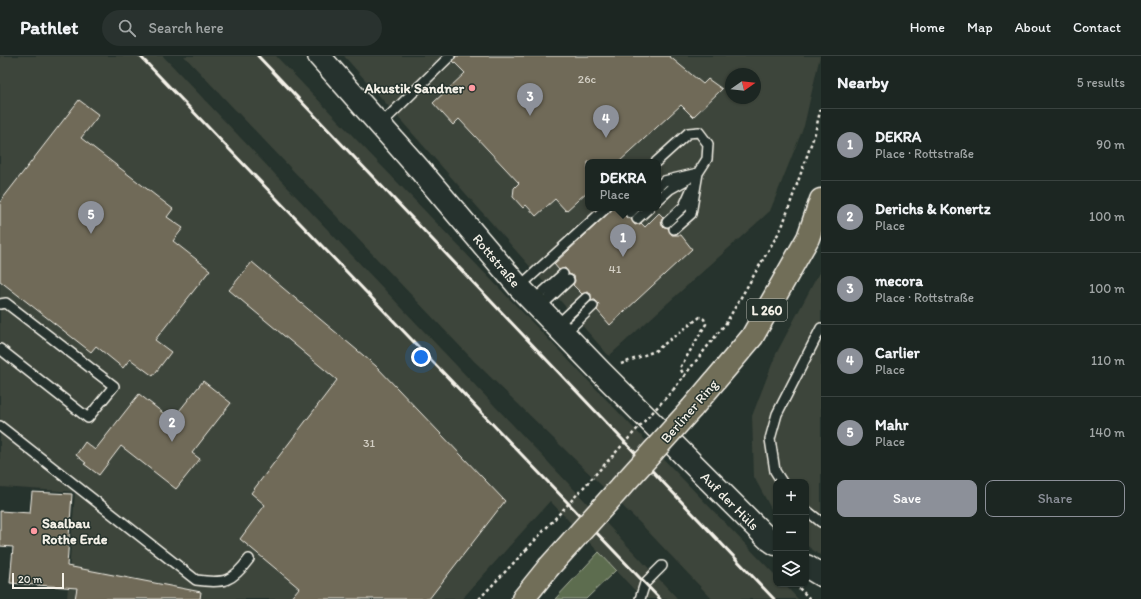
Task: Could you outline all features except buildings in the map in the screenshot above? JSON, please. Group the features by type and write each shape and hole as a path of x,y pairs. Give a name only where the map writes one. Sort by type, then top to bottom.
{"main road":[{"name":"Berliner Ring","path":"523,599 548,568 692,408 752,337 808,238 821,200"}],"street":[{"name":"Rottstraße","path":"319,56 530,299 685,456"},
{"name":"Auf der Hüls","path":"685,456 773,541"},
{"path":"809,568 821,575"}],"lane":[{"path":"380,125 450,56"},
{"path":"659,159 688,133 699,132 708,144 707,159 698,172 684,206 667,222"},
{"path":"661,184 664,181 698,172"},
{"path":"661,197 670,189 698,172"},
{"path":"674,229 691,214 698,172"},
{"path":"530,299 603,211"},
{"path":"530,299 566,277"},
{"path":"560,330 586,298"},
{"path":"0,304 6,303 114,386 88,418 0,349"},
{"path":"560,330 593,306"},
{"path":"780,479 774,471 770,439 778,414 821,328"},
{"path":"0,426 196,580 217,583 238,574 249,559"},
{"path":"809,512 821,522"},
{"path":"640,599 644,583 662,566"}],"path":[{"path":"479,599 685,377 726,323 782,227 815,133 821,107"},
{"path":"617,365 655,350 700,317 704,319 706,324 680,368 685,377"},
{"path":"798,587 810,599"}],"shaded area":[{"path":"0,56 163,56 678,599 643,599 550,501 462,599 67,599 75,492 0,487"},
{"path":"184,56 276,56 773,573 773,587 787,587 798,599 712,599 641,524 474,361"},
{"path":"344,56 820,56 804,126 770,211 609,356"},
{"path":"821,269 821,556 809,547 809,479 773,479 773,512 754,477 752,416 776,354"}],"green space":[{"path":"599,552 616,570 586,599 555,599"}],"railway":[{"path":"140,56 660,599"},
{"path":"258,56 774,599"}],"place":[{"name":"Akustik Sandner","path":"472,88"},
{"name":"mecora","path":"530,116"},
{"name":"Carlier","path":"606,138"},
{"name":"Mahr","path":"91,234"},
{"name":"DEKRA","path":"623,257"},
{"name":"Derichs & Konertz","path":"172,442"},
{"name":"Saalbau Rothe Erde","path":"34,531"}]}
